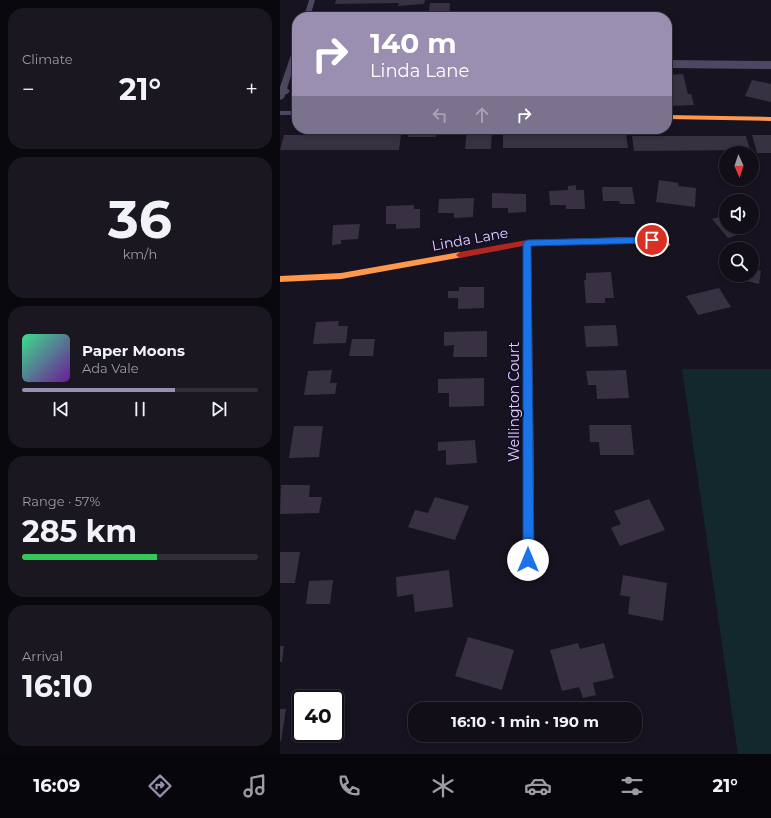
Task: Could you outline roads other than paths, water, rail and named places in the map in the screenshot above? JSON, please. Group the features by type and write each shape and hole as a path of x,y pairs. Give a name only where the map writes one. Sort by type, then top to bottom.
{"street":[{"path":"672,64 771,65"},
{"path":"672,116 763,117 771,119"},
{"name":"Linda Lane","path":"280,279 341,276 527,243 652,240 666,245"},
{"name":"Wellington Court","path":"527,243 528,560"}],"lane":[{"path":"308,12 312,0"},
{"path":"281,93 292,61"},
{"path":"280,113 292,113"}]}
